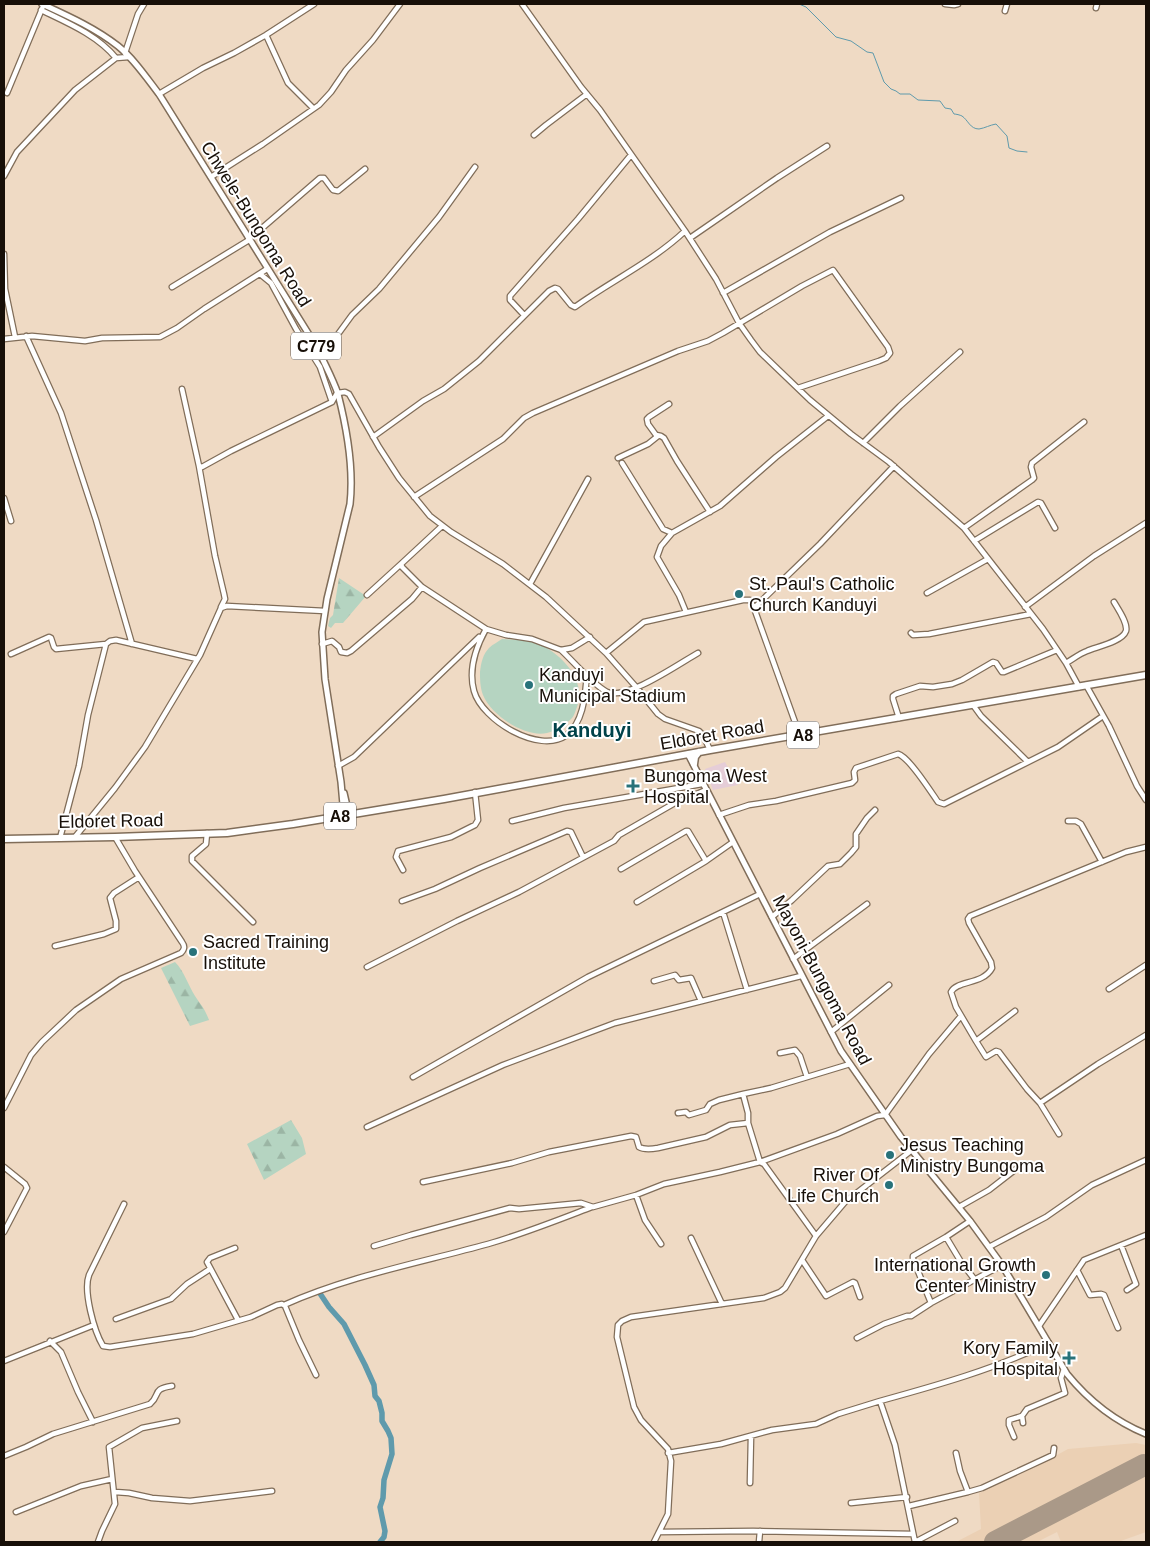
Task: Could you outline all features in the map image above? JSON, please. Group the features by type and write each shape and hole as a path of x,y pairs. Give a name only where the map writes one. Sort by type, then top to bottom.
{"highway":[{"name":"Eldoret Road","path":"4,839 207,834 264,828 1146,675"},
{"path":"694,764 695,757 699,752"}],"main road":[{"name":"Chwele-Bungoma Road","path":"43,6 82,22 101,35 127,55 159,94 318,348 337,393 348,445 352,492 331,580 325,611 322,644 328,707 346,814"},
{"path":"686,755 694,764 699,778"},
{"path":"686,755 699,778"},
{"name":"Mayoni-Bungoma Road","path":"699,778 801,976 850,1064 885,1115 970,1221 1002,1265 1064,1369 1080,1390 1093,1403 1122,1422 1146,1434"}],"street":[{"path":"4,176 17,152 75,90 116,58 127,55 138,14 144,4"},
{"path":"159,94 203,68 266,35 314,4"},
{"path":"211,177 319,105 400,4"},
{"path":"522,4 690,238 716,279 739,324 760,352 828,416 894,466 964,528 1031,614 1066,663 1079,687"},
{"path":"945,4 958,4"},
{"path":"1004,12 1007,4"},
{"path":"7,93 43,6 101,42 116,58"},
{"path":"266,35 288,83 313,108"},
{"path":"534,135 587,94"},
{"path":"690,238 827,146"},
{"path":"524,315 510,300 510,296 631,155"},
{"path":"318,348 333,341 352,315 379,289 439,217 475,167"},
{"path":"172,287 249,239 320,178 324,178 334,190 338,191 365,169"},
{"path":"723,293 817,239 901,198"},
{"path":"373,437 413,407 444,389 479,361 549,291 555,288 558,289 570,305 575,307 655,256 685,231"},
{"path":"4,254 5,289 15,337"},
{"path":"4,339 26,336 85,341 102,338 160,337 267,269"},
{"path":"414,496 503,438 524,418 533,413 724,333 830,270 834,271 889,348 889,355 880,361 798,388"},
{"path":"260,274 271,283 282,305 320,367 332,402"},
{"path":"282,305 288,301"},
{"path":"26,336 61,412 96,520 132,644"},
{"path":"864,443 900,406 960,352"},
{"path":"75,838 145,747 197,659 225,599 182,389"},
{"path":"199,466 202,467 332,402 337,393 344,392 349,394 399,478 430,516 442,526 503,564 546,597 590,636 658,714 665,719 700,731 710,750"},
{"path":"670,404 647,419 648,424 656,435 664,438 710,512"},
{"path":"686,612 679,595 657,557 661,546 672,533 724,503 776,457 828,416"},
{"path":"964,528 1032,480 1034,476 1031,467 1032,463 1084,422"},
{"path":"658,436 620,461 663,529 672,533"},
{"path":"754,608 820,544 894,466"},
{"path":"530,584 588,479"},
{"path":"4,498 11,521"},
{"path":"974,541 1038,502 1041,503 1055,528"},
{"path":"1025,607 1094,556 1146,523"},
{"path":"367,595 442,526"},
{"path":"927,593 988,559"},
{"path":"401,564 422,586 486,629 506,635 532,639 561,650 598,685 613,694 637,688 698,653"},
{"path":"322,644 332,641 339,647 341,652 347,653 351,651 412,598 422,586"},
{"path":"606,653 644,622 747,599 750,600 800,736"},
{"path":"1066,663 1089,650 1118,640 1123,635 1126,631 1125,625 1114,602"},
{"path":"220,608 228,606 325,611"},
{"path":"911,633 913,635 930,634 1031,614"},
{"path":"486,629 475,651 472,677 474,691 478,701 488,712 503,726 520,736 548,741 557,740 572,730 579,719 583,706 587,675"},
{"path":"338,766 354,757 472,645 486,629"},
{"path":"561,650 572,648 590,636"},
{"path":"12,654 49,637 56,649 106,644 113,640 197,659"},
{"path":"60,838 79,766 90,709 106,644"},
{"path":"899,718 893,699 893,696 896,694 920,686 933,687 952,684 993,662 1004,672 1057,650"},
{"path":"1086,685 1137,786 1146,800"},
{"path":"973,705 981,716 1028,762"},
{"path":"719,815 749,805 767,803 852,783 855,780 854,772 856,768 894,755 904,757 938,802 942,804 1058,747 1103,716"},
{"path":"512,820 564,808 702,784"},
{"path":"367,967 519,892 614,841 619,835 664,808 706,790"},
{"path":"403,870 396,857 398,851 451,837 475,825 478,820 475,792"},
{"path":"772,917 828,866 840,864 851,853 856,847 856,834 866,818 875,810"},
{"path":"1068,821 1076,821 1081,824 1102,862"},
{"path":"402,901 435,890 480,868 567,831 571,832 583,857"},
{"path":"621,869 686,831 688,831 706,861"},
{"path":"207,834 206,844 192,856 192,861 253,922"},
{"path":"4,1108 31,1055 76,1010 120,979 184,951 184,945 115,837"},
{"path":"637,902 706,861 733,842"},
{"path":"1060,1134 1040,1103 999,1052 996,1051 986,1057 961,1016 951,994 952,989 983,978 991,971 992,966 968,919 970,916 1126,852 1146,847"},
{"path":"55,946 104,934 116,929 116,921 110,898 114,893 139,877"},
{"path":"413,1077 588,977 760,894"},
{"path":"793,960 867,904"},
{"path":"723,912 747,990"},
{"path":"1109,989 1146,965"},
{"path":"654,981 675,975 679,980 691,978 701,1001"},
{"path":"367,1127 503,1065 628,1019 801,976"},
{"path":"831,1032 889,985"},
{"path":"976,1041 1014,1011"},
{"path":"124,1204 87,1279 87,1294 94,1325 101,1345 107,1348 193,1334 258,1315 277,1305 284,1305 322,1289 516,1235 593,1206 636,1195 664,1184 760,1162 837,1134 877,1116 885,1115 961,1016"},
{"path":"1040,1103 1098,1064 1146,1035"},
{"path":"780,1053 795,1050 800,1056 807,1077"},
{"path":"678,1113 686,1112 689,1115 706,1110 714,1102 771,1088 850,1064"},
{"path":"743,1094 748,1113 748,1123 760,1162 764,1164 816,1236"},
{"path":"423,1182 512,1163 548,1152 631,1136 636,1137 640,1148 650,1150 706,1137 730,1125 748,1123"},
{"path":"654,1542 666,1521 670,1506 671,1462 668,1449 641,1420 634,1407 618,1337 618,1325 622,1321 631,1318 764,1298 780,1292 789,1282 816,1236 845,1202 912,1150"},
{"path":"989,1247 1046,1218 1092,1185 1146,1160"},
{"path":"4,1167 26,1186 4,1232"},
{"path":"959,1207 989,1190 1016,1170"},
{"path":"636,1195 645,1220 661,1244"},
{"path":"374,1246 510,1208 519,1209 582,1203 593,1206"},
{"path":"931,1304 913,1257 970,1221"},
{"path":"1039,1326 1084,1260 1146,1235"},
{"path":"946,1237 961,1262 975,1280"},
{"path":"691,1238 722,1304"},
{"path":"1121,1245 1136,1284 1127,1290"},
{"path":"235,1248 207,1262 238,1320"},
{"path":"802,1260 826,1296 852,1282 855,1283 860,1297"},
{"path":"857,1338 884,1324 911,1316 1002,1265"},
{"path":"116,1319 171,1299 190,1282 210,1269"},
{"path":"1077,1270 1090,1295 1104,1295 1118,1328"},
{"path":"284,1305 316,1375"},
{"path":"4,1361 94,1325"},
{"path":"50,1341 60,1352 93,1422"},
{"path":"668,1453 721,1444 779,1428 816,1424 838,1414 984,1370 1050,1343"},
{"path":"1014,1437 1009,1420 1022,1416 1027,1409 1065,1393 1061,1378 1064,1369"},
{"path":"4,1456 52,1434 152,1403 159,1389 172,1386"},
{"path":"880,1401 895,1445 915,1542 955,1521"},
{"path":"1022,1416 1023,1423"},
{"path":"98,1542 115,1504 110,1446 142,1428 177,1420"},
{"path":"750,1483 751,1436"},
{"path":"909,1506 982,1488 1054,1455 1054,1448"},
{"path":"956,1453 968,1492"},
{"path":"16,1512 80,1486 112,1479"},
{"path":"115,1492 152,1498 190,1500 272,1491"},
{"path":"851,1503 906,1497"},
{"path":"659,1532 760,1531 913,1534"},
{"path":"759,1542 760,1531"}],"shaded area":[{"path":"725,762 738,785 713,790 705,769"},
{"path":"1136,1443 1146,1445 1146,1532 1118,1542 1061,1542 1057,1532 1037,1542 956,1542 981,1529 979,1493 1035,1467 1068,1449"}],"green space":[{"path":"339,578 366,596 343,623 335,623 331,628 328,626 333,615"},
{"name":"Kanduyi Municipal Stadium","path":"502,639 535,642 564,661 575,678 579,688 579,697 573,716 562,726 547,733 529,732 501,717 487,703 481,686 480,672 482,662 489,648"},
{"path":"175,962 209,1020 190,1026 161,968"},
{"path":"291,1120 302,1138 306,1154 264,1180 247,1144"}],"waterway":[{"path":"799,4 806,7 836,37 851,41 867,52 873,53 884,82 891,89 900,94 910,94 918,100 940,101 945,108 951,109 954,114 962,116 976,129 996,124 1007,136 1009,148 1027,152"},
{"path":"319,1292 344,1324 365,1365 374,1385 375,1396 379,1401 382,1421 391,1438 392,1454 384,1480 383,1498 380,1507 385,1531 384,1537 380,1542"}],"runway":[{"path":"995,1542 1144,1465"}],"place":[{"name":"St. Paul's Catholic Church Kanduyi","path":"739,594"},
{"name":"Kanduyi Municipal Stadium","path":"529,685"},
{"name":"Bungoma West Hospital","path":"633,786"},
{"name":"Sacred Training Institute","path":"193,952"},
{"name":"Jesus Teaching Ministry Bungoma","path":"890,1155"},
{"name":"River Of Life Church","path":"889,1185"},
{"name":"International Growth Center Ministry","path":"1046,1275"},
{"name":"Kory Family Hospital","path":"1069,1358"}],"district":[{"name":"Kanduyi","path":"592,730"}]}
